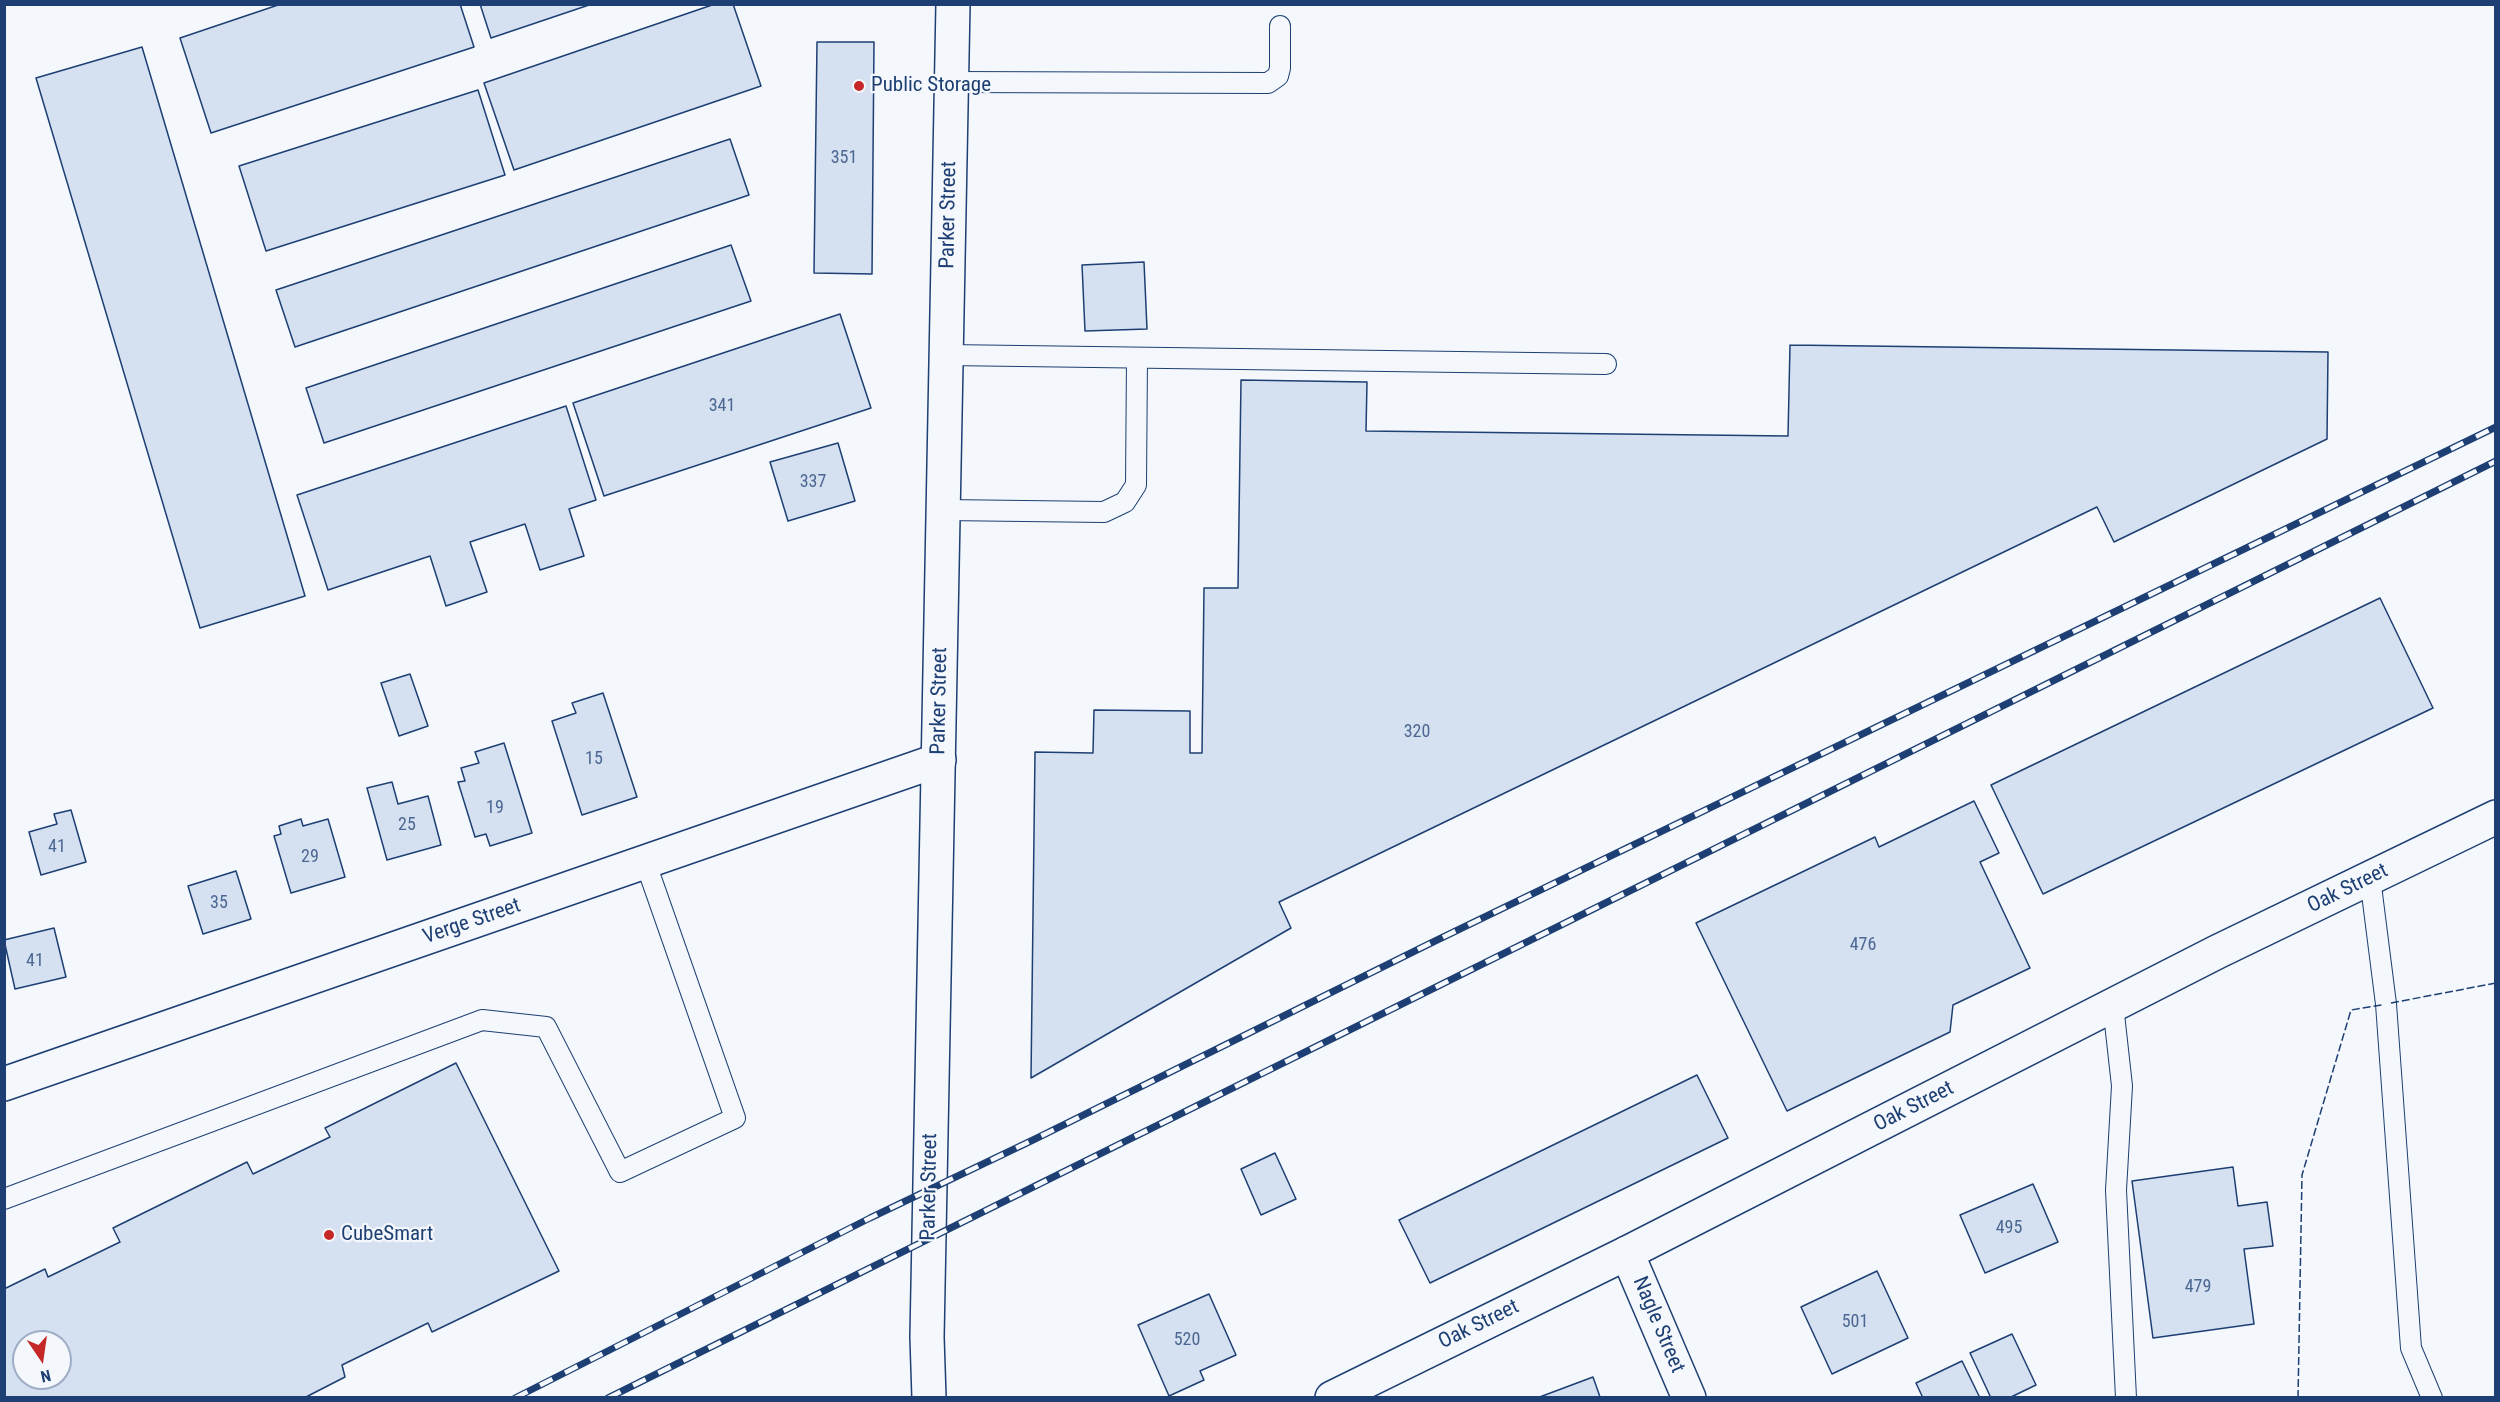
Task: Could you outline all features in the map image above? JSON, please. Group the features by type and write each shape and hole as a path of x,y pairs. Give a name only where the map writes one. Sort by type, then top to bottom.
{"street":[{"name":"Parker Street","path":"928,1398 927,1337 953,4"},
{"name":"Verge Street","path":"4,1084 939,760"},
{"name":"Oak Street","path":"1332,1398 1627,1253 2113,1005 2496,817"},
{"name":"Nagle Street","path":"1627,1253 1689,1398"}],"lane":[{"path":"952,82 1268,83 1278,76 1280,68 1280,26"},
{"path":"947,355 1606,364"},
{"path":"944,510 1104,512 1125,502 1136,485 1137,358"},
{"path":"4,1199 482,1020 546,1027 620,1172 735,1118 645,861"},
{"path":"2370,878 2386,1004 2411,1348 2432,1398"},
{"path":"2113,1005 2122,1086 2116,1190 2126,1398"}],"building":[{"path":"281,4 460,4 474,47 211,133 180,38"},
{"path":"480,4 592,4 491,38"},
{"path":"715,4 733,4 761,86 514,170 484,83"},
{"path":"817,42 874,42 872,274 814,273"},
{"path":"142,47 305,596 200,628 36,78"},
{"path":"478,90 505,175 266,251 239,166"},
{"path":"730,139 749,195 295,347 276,290"},
{"path":"731,245 751,301 324,443 306,388"},
{"path":"1144,262 1147,329 1085,331 1082,265"},
{"path":"840,314 871,408 604,496 573,403"},
{"path":"1790,345 2328,352 2327,439 2114,542 2097,507 1279,902 1291,928 1031,1078 1035,752 1093,753 1094,710 1190,711 1190,753 1202,753 1204,588 1238,588 1241,380 1367,382 1366,431 1788,436"},
{"path":"566,406 596,500 569,509 584,556 540,570 525,524 470,542 487,592 446,606 430,556 328,590 297,495"},
{"path":"838,443 855,501 788,521 770,462"},
{"path":"2380,598 2433,708 2043,894 1991,785"},
{"path":"410,674 428,726 399,736 381,683"},
{"path":"603,693 637,797 582,815 552,721 576,713 572,703"},
{"path":"504,743 532,833 490,846 486,834 475,837 458,782 465,781 461,768 479,763 475,752"},
{"path":"392,782 398,804 428,796 441,845 387,860 367,788"},
{"path":"1974,801 1999,853 1980,862 2030,968 1953,1005 1950,1032 1787,1111 1696,923 1875,837 1879,847"},
{"path":"71,810 86,862 41,875 29,832 57,824 54,814"},
{"path":"301,819 303,826 328,819 345,877 291,893 274,836 281,834 279,826"},
{"path":"236,871 251,919 203,934 188,886"},
{"path":"54,928 66,977 15,989 4,940"},
{"name":"CubeSmart","path":"456,1063 559,1271 432,1332 428,1323 342,1365 345,1377 304,1398 4,1398 4,1289 45,1269 48,1277 120,1242 113,1228 247,1162 253,1174 330,1137 325,1128"},
{"path":"1697,1075 1728,1138 1430,1283 1399,1220"},
{"path":"1275,1153 1296,1199 1261,1215 1241,1169"},
{"path":"2233,1167 2238,1206 2267,1202 2273,1246 2244,1249 2254,1324 2153,1338 2132,1181"},
{"path":"2033,1184 2058,1242 1985,1273 1960,1215"},
{"path":"1877,1271 1908,1338 1832,1374 1801,1307"},
{"path":"1209,1294 1236,1355 1200,1371 1204,1380 1169,1396 1138,1325"},
{"path":"2012,1334 2036,1385 2009,1398 1991,1398 1970,1353"},
{"path":"1962,1361 1980,1398 1923,1398 1916,1383"},
{"path":"1593,1377 1600,1397 1598,1398 1537,1398"}],"railway":[{"path":"515,1398 870,1218 1433,942 2496,427"},
{"path":"608,1398 2496,461"}],"fence":[{"path":"2391,1003 2496,983"},
{"path":"2298,1398 2302,1175 2351,1010 2382,1005"}],"place":[{"name":"Public Storage","path":"859,86"},
{"name":"CubeSmart","path":"329,1235"}]}
